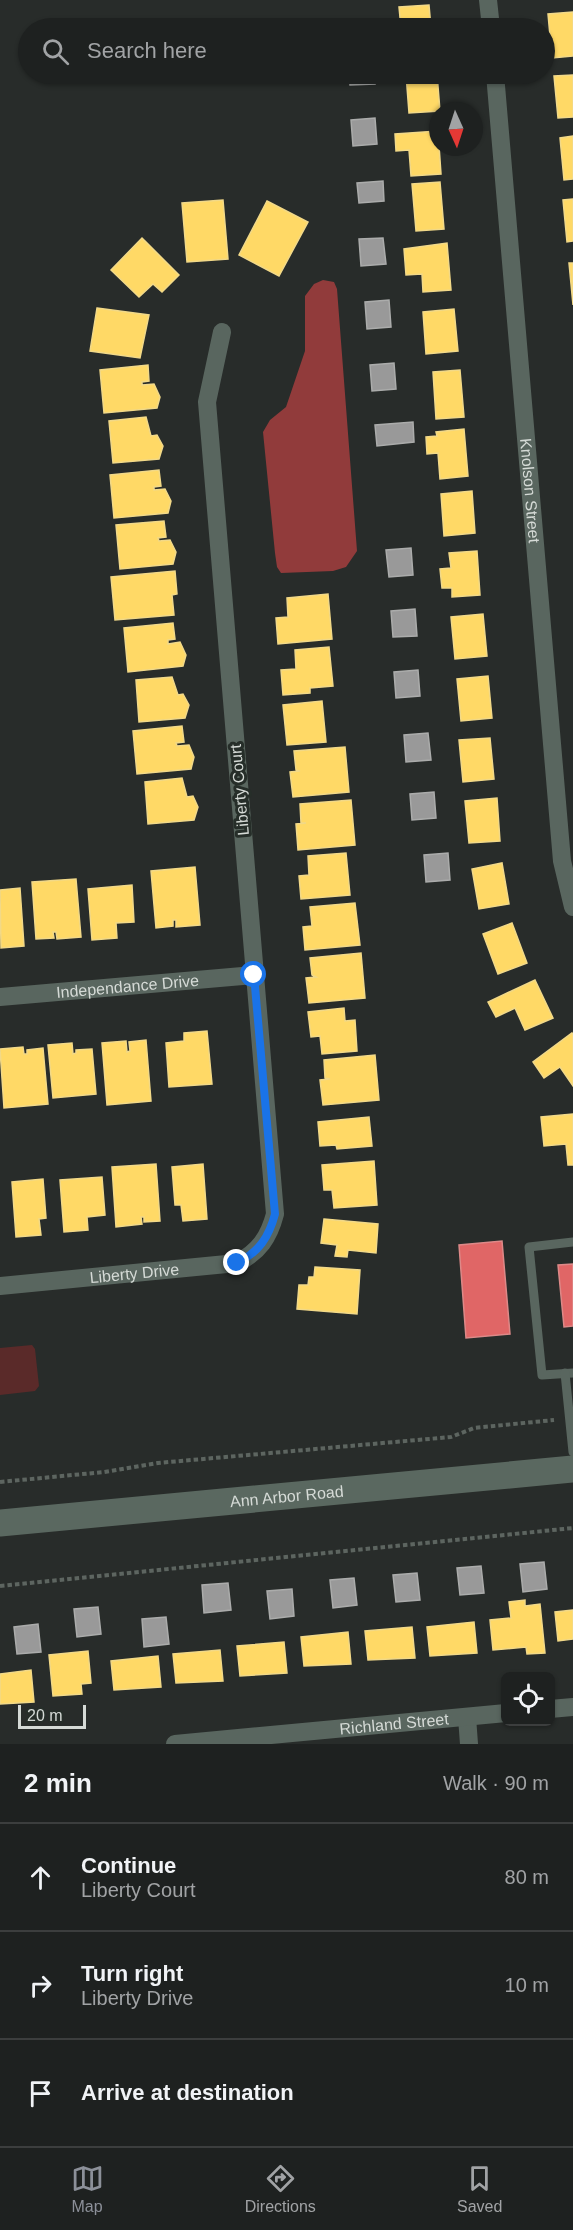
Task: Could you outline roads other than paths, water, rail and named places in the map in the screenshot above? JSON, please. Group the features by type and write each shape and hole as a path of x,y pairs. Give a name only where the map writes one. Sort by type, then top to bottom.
{"main road":[{"name":"Ann Arbor Road","path":"0,1524 573,1469"}],"street":[{"path":"488,0 490,18"},
{"name":"Knolson Street","path":"496,84 562,861 573,907"},
{"name":"Liberty Court","path":"222,332 207,402 275,1214 271,1230 261,1245"},
{"name":"Independance Drive","path":"0,997 254,975"},
{"name":"Liberty Drive","path":"0,1286 220,1267 237,1263 252,1255 261,1245"},
{"path":"555,1709 573,1707"},
{"name":"Richland Street","path":"175,1744 501,1714"},
{"path":"467,1717 469,1744"}],"lane":[{"path":"573,1242 529,1246 542,1375 569,1373 573,1452"}]}
